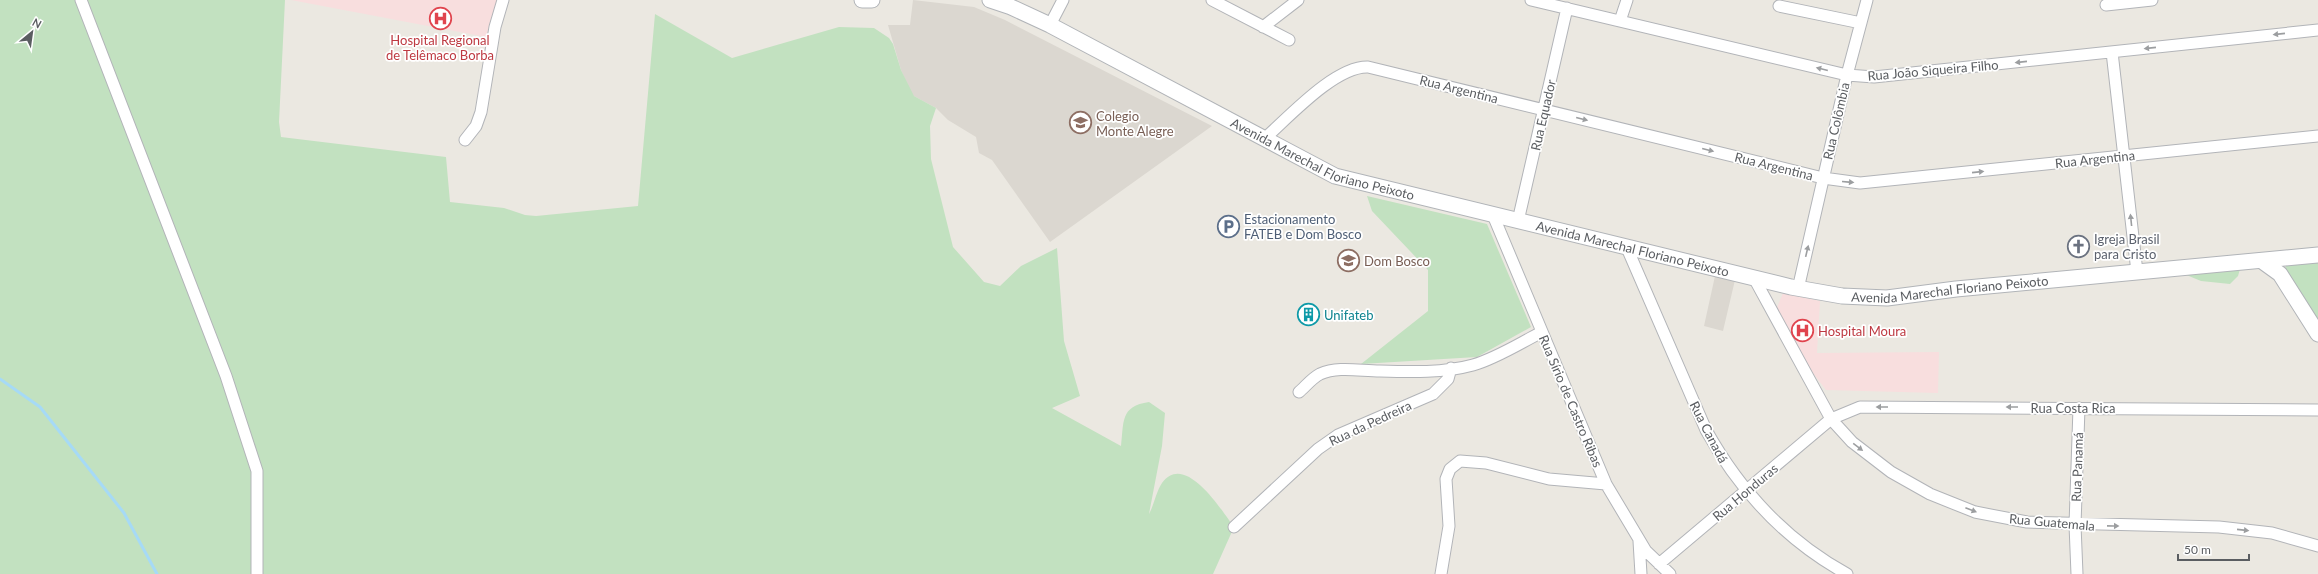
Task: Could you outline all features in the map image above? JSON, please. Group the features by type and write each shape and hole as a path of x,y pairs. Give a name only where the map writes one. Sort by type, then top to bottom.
{"main road":[{"path":"862,0 872,0"},
{"name":"Avenida Marechal Floriano Peixoto","path":"990,0 1011,7 1050,25 1335,176 1798,289 1842,296 1887,298 1956,289 2318,255"},
{"path":"2262,260 2280,274 2318,334"}],"street":[{"path":"81,0 226,376 257,471 257,574"},
{"path":"464,140 476,126 481,112 495,27 503,0"},
{"path":"1050,25 1063,0"},
{"path":"1212,0 1289,40"},
{"path":"1263,27 1298,0"},
{"name":"Rua João Siqueira Filho","path":"1531,0 1847,75 1874,77 2318,30"},
{"path":"1620,21 1627,0"},
{"name":"Rua Colômbia","path":"1798,289 1847,75 1867,0"},
{"path":"2106,5 2152,0"},
{"path":"1779,6 1860,24"},
{"name":"Rua Equador","path":"1518,221 1567,8"},
{"path":"2112,52 2137,272"},
{"name":"Rua Argentina","path":"1264,139 1332,80 1357,67 1368,67 1823,178 1860,183 1883,182 2318,136"},
{"name":"Rua Sírio de Castro Ribas","path":"1493,215 1606,484 1639,541 1670,574"},
{"name":"Rua Canadá","path":"1627,248 1706,430 1722,459 1745,492 1778,525 1809,549 1847,574"},
{"name":"Rua Guatemala","path":"1754,278 1830,419 1852,442 1891,472 1930,494 1975,512 2027,522 2075,525 2219,527 2272,533 2318,546"},
{"path":"1299,392 1318,375 1329,371 1347,369 1402,371 1473,365 1491,358 1542,332"},
{"name":"Rua da Pedreira","path":"1234,527 1318,449 1338,435 1433,394 1448,379 1451,368"},
{"name":"Rua Costa Rica","path":"1830,419 1860,407 2318,410"},
{"name":"Rua Panamá","path":"2077,574 2075,525 2079,408"},
{"name":"Rua Honduras","path":"1659,564 1830,419"},
{"path":"1441,574 1449,526 1446,479 1450,469 1460,461 1486,462 1549,479 1606,484"},
{"path":"1639,541 1640,574"}],"shaded area":[{"name":"Hospital Regional de Telêmaco Borba","path":"291,0 497,0 486,37"},
{"name":"Colegio Monte Alegre","path":"913,0 974,7 1005,20 1212,126 1050,242 992,160 979,153 976,137 948,120 936,108 912,95 901,70 888,25 910,25"},
{"path":"1715,276 1735,280 1723,331 1704,326"},
{"name":"Hospital Moura","path":"1783,293 1820,301 1817,353 1939,352 1938,393 1826,390 1799,355 1776,310"}],"green space":[{"path":"0,0 285,0 279,122 281,137 446,157 450,202 504,208 525,215 536,216 638,206 655,14 732,58 839,27 874,28 889,38 893,44 901,70 914,96 936,108 930,126 931,159 953,247 984,282 1000,286 1021,266 1057,248 1064,341 1080,396 1052,408 1121,446 1125,416 1133,407 1149,402 1165,413 1162,446 1149,514 1162,483 1171,475 1181,474 1192,479 1202,487 1234,527 1213,574 0,574"},
{"path":"1367,196 1487,224 1531,327 1477,357 1361,364 1428,311 1428,270 1372,211"},
{"path":"2318,260 2318,327 2284,273 2287,262"},
{"path":"2240,269 2238,276 2230,284 2201,281 2184,274"}],"waterway":[{"path":"0,379 40,407 124,513 157,574"}],"place":[{"name":"Hospital Regional de Telêmaco Borba","path":"440,18"},
{"name":"Colegio Monte Alegre","path":"1080,123"},
{"name":"Estacionamento FATEB e Dom Bosco","path":"1228,226"},
{"name":"Igreja Brasil para Cristo","path":"2078,246"},
{"name":"Dom Bosco","path":"1348,261"},
{"name":"Unifateb","path":"1308,315"},
{"name":"Hospital Moura","path":"1803,331"}]}
